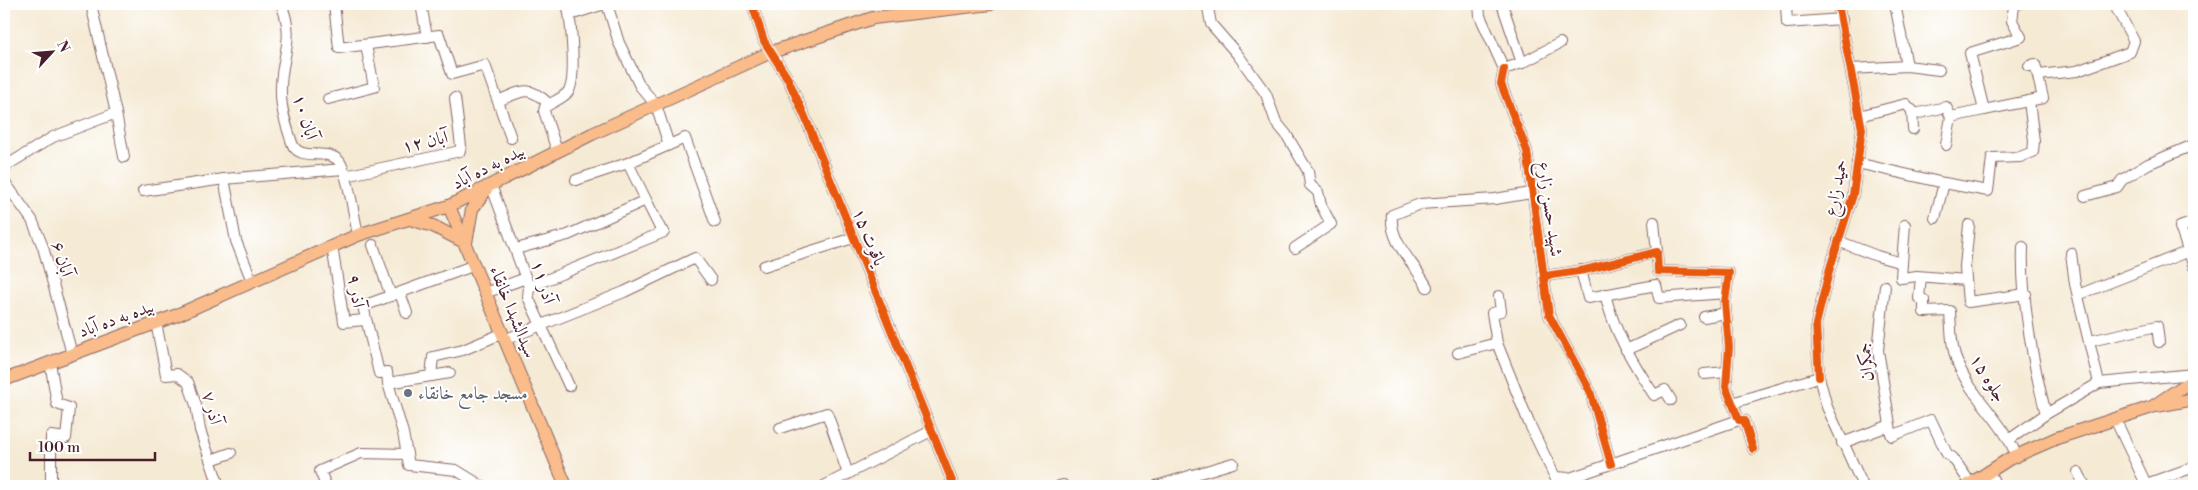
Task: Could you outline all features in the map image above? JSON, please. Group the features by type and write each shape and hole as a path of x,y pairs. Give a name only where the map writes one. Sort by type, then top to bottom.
{"main road":[{"name":"بیده به ده آباد","path":"4,380 156,322 358,235 449,206 557,151 769,53 873,18 908,9 992,4"},
{"path":"410,219 433,226 466,243 472,209 490,185"},
{"name":"سیدالشهدا خانقاء","path":"449,206 566,486"},
{"path":"1969,485 2016,456 2057,438 2152,407 2194,399 2194,378"},
{"path":"2152,407 2194,378"}],"street":[{"path":"91,4 124,156"},
{"name":"آبان ۱۰","path":"281,4 288,29 288,41 280,94 293,145 302,153 333,156 339,160 344,172"},
{"path":"334,4 339,48 439,35 452,74 485,65 511,138"},
{"path":"421,4 427,37"},
{"path":"557,151 544,116 545,107 566,94 571,85 572,36 567,4"},
{"path":"570,15 605,4 619,43 640,86 656,105 669,145"},
{"name":"یاقوت ۱۵","path":"752,4 769,53 788,79 805,116 954,485"},
{"path":"1205,4 1208,8 1210,24 1238,55 1266,94 1276,122 1286,134 1308,171 1310,185 1318,192 1321,205 1332,224 1295,248"},
{"path":"1479,4 1480,16 1504,69 1522,63 1560,43"},
{"path":"1502,4 1522,63"},
{"path":"1786,4 1787,23 1842,20"},
{"name":"حمید زارع","path":"1838,4 1862,129 1853,195 1838,241 1816,324 1819,377 1827,407 1863,486"},
{"path":"1895,4 1907,66"},
{"path":"1984,110 1970,53 2021,37 2012,20 2014,6 2018,4"},
{"path":"2038,75 2077,71 2130,52 2134,41 2114,4"},
{"path":"328,99 374,87 366,44"},
{"path":"1951,117 2043,98 2036,64 2029,66"},
{"path":"1850,69 1907,66 1939,70"},
{"name":"شهید حسن زارع","path":"1504,69 1500,84 1527,151 1531,193 1545,276 1549,315 1590,391 1611,464"},
{"path":"498,101 524,90 536,92 549,104"},
{"name":"آبان ۱۲","path":"344,172 460,151 455,98"},
{"path":"1857,163 1988,191 1992,158 2020,157 2033,152 2034,141 2029,101"},
{"path":"1859,116 1906,104 1915,114 1946,107 1951,117 1946,145"},
{"path":"1912,110 1913,129"},
{"path":"4,168 53,137 116,113"},
{"path":"576,180 628,162 685,138 714,222"},
{"path":"2085,196 2117,187 2122,180 2148,164 2193,142"},
{"path":"485,293 527,282 663,232 628,162"},
{"path":"143,191 224,180 344,172 358,235"},
{"path":"224,180 236,241 252,280"},
{"name":"آبان ۶","path":"4,181 32,220 43,247 72,354"},
{"path":"1935,218 1944,183"},
{"name":"آذر ۱۱","path":"490,185 516,249 527,282 528,297 569,386"},
{"path":"1427,287 1399,245 1391,225 1392,215 1420,204 1495,199 1531,193"},
{"path":"516,249 568,235 646,200"},
{"path":"1654,222 1658,271 1729,273 1726,293 1729,347 1726,387 1739,420"},
{"path":"2194,222 2180,227 2194,267"},
{"path":"1905,225 1901,278 1922,277 1966,280"},
{"path":"1969,225 1966,280 1968,302 2026,294"},
{"path":"764,266 853,238"},
{"path":"1838,241 1877,256 1902,262"},
{"path":"373,245 407,313"},
{"name":"آذر ۹","path":"332,246 344,322 364,320"},
{"path":"2023,247 2022,273 2032,351 2046,414"},
{"path":"2078,295 2189,251"},
{"path":"1545,276 1581,270 1657,252"},
{"path":"2071,253 2078,295 2090,341 2098,383"},
{"path":"431,376 433,357 463,350 540,325 624,292 695,258 712,280"},
{"path":"475,265 362,306 364,320 379,373 387,372 388,383 409,465 437,466 456,470 482,486"},
{"path":"1581,270 1588,298 1656,285 1658,298 1726,293"},
{"name":"جلوه ۱۵","path":"1922,277 1920,298 1924,300 1924,312 1950,311 1951,335 1958,364 2010,439 2016,456"},
{"name":"جمکران","path":"1885,286 1878,350 1892,436"},
{"path":"1605,294 1610,314 1626,350 1654,396 1665,390 1671,400"},
{"path":"1499,296 1501,311 1492,313 1497,343 1529,423 1555,478 1572,482 1611,464 1739,420 1744,420 1753,449"},
{"path":"1704,317 1726,313"},
{"name":"آذر ۷","path":"156,322 166,375 177,374 188,382 196,405 200,430 211,460"},
{"path":"1626,350 1680,325"},
{"path":"2090,341 2157,326 2159,342"},
{"path":"1458,352 1497,343"},
{"path":"50,362 57,404 69,408 66,438 51,436 50,486"},
{"path":"1704,374 1726,372"},
{"path":"388,383 450,373"},
{"path":"1732,403 1819,377"},
{"path":"2010,439 2046,414 2098,383 2194,378"},
{"path":"780,428 826,413 848,474"},
{"path":"2115,419 2145,485 2194,466"},
{"path":"1842,443 1888,426 1892,436 1931,420 1947,454 1953,458 1969,485"},
{"path":"824,486 931,430"},
{"path":"219,486 211,460 231,453"},
{"path":"326,486 320,472 361,453 407,454"},
{"path":"1156,486 1233,463"},
{"path":"1989,471 1996,486"},
{"path":"2078,472 2085,486"},
{"path":"1192,475 1195,486"}],"cycle path":[{"path":"752,4 764,41 788,79 805,117 954,486"},
{"path":"1819,377 1816,324 1830,268 1853,195 1862,129 1838,4"},
{"path":"1504,69 1501,84 1527,151 1549,315 1590,391 1611,464"},
{"path":"1545,276 1585,270 1657,252 1658,271 1729,273 1725,302 1729,347 1726,387 1739,420 1744,420 1753,449"}],"place":[{"name":"مسجد جامع خانقاء","path":"408,393"}]}
